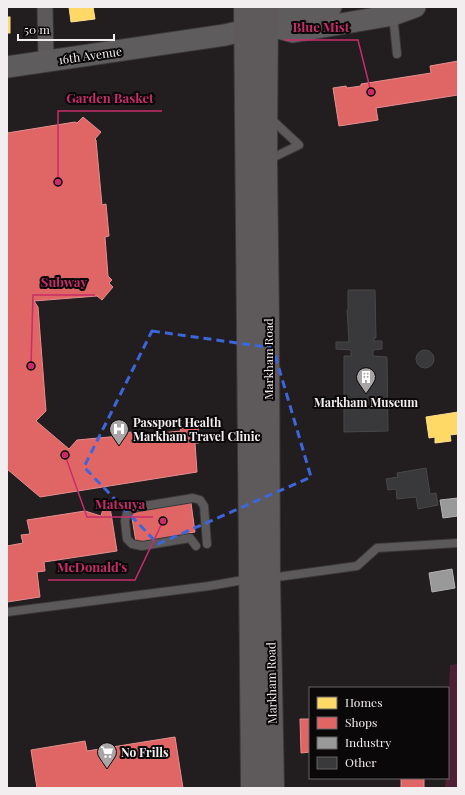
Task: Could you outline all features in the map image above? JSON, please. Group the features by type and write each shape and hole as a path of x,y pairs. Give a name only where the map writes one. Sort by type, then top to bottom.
{"main road":[{"name":"Markham Road","path":"245,7 260,578 273,788"},
{"name":"16th Avenue","path":"7,67 224,35 245,30 267,16 331,7"},
{"name":"16th Avenue","path":"267,16 293,32 393,15 415,7"},
{"name":"Markham Road","path":"252,788 268,308 266,161 267,16"}],"street":[{"path":"45,7 46,62"}],"lane":[{"path":"393,15 397,54"},
{"path":"266,115 299,144 266,161"},
{"path":"196,546 190,538 142,546 132,544 127,539 125,521 127,513 132,508 193,498 200,500 204,506 207,544"},
{"path":"7,612 357,566 378,548 458,543"}],"highlighted area":[{"path":"152,331 273,348 311,477 158,544 84,467"}],"shaded area":[{"path":"458,664 458,788 445,788 446,779 449,779 450,665"}],"building: Homes":[{"path":"69,7 93,7 95,19 71,22"},
{"path":"7,17 10,17 10,33 7,33"},
{"path":"458,412 458,434 450,435 451,441 435,443 435,437 429,438 426,417"}],"building: Shops":[{"path":"458,61 458,95 376,108 378,120 339,126 333,88 361,86 361,84 431,73 430,66"},
{"path":"83,117 101,132 95,139 102,205 106,204 109,236 105,237 108,276 112,280 109,283 113,287 102,300 97,296 34,301 38,307 46,411 36,421 69,449 77,440 120,436 119,433 133,432 134,430 139,435 181,431 180,427 198,426 199,443 195,443 197,472 40,497 7,469 7,133 75,122 77,123"},
{"path":"191,503 195,532 189,533 189,536 136,542 131,512"},
{"path":"110,507 117,551 44,562 45,571 37,572 40,597 7,602 7,546 23,543 21,535 30,534 27,520 85,511 101,516 103,509"},
{"path":"300,719 309,719 309,752 301,753"},
{"name":"No Frills","path":"175,737 183,788 37,788 31,750 85,741 87,751"},
{"path":"401,779 424,779 424,788 401,788"}],"building: Industry":[{"path":"458,498 458,516 443,518 440,500"},
{"path":"452,569 455,588 432,592 429,573"}],"building: Other":[{"name":"Markham Museum","path":"348,290 375,290 376,338 374,338 374,341 382,341 382,349 373,350 373,356 387,357 388,431 344,432 344,356 351,356 351,350 336,349 336,342 349,342 347,310"},
{"path":"425,350 431,353 434,359 431,365 425,368 419,365 416,359 419,353"},
{"path":"426,468 430,494 436,493 438,505 418,509 416,497 397,499 396,489 388,490 386,479 398,477 397,473"}],"place":[{"name":"Blue Mist","path":"371,92"},
{"name":"Garden Basket","path":"58,182"},
{"name":"Subway","path":"31,366"},
{"name":"Markham Museum","path":"366,394"},
{"name":"Passport Health Markham Travel Clinic","path":"119,446"},
{"name":"Matsuya","path":"65,455"},
{"name":"McDonald's","path":"163,521"},
{"name":"No Frills","path":"107,769"}]}
